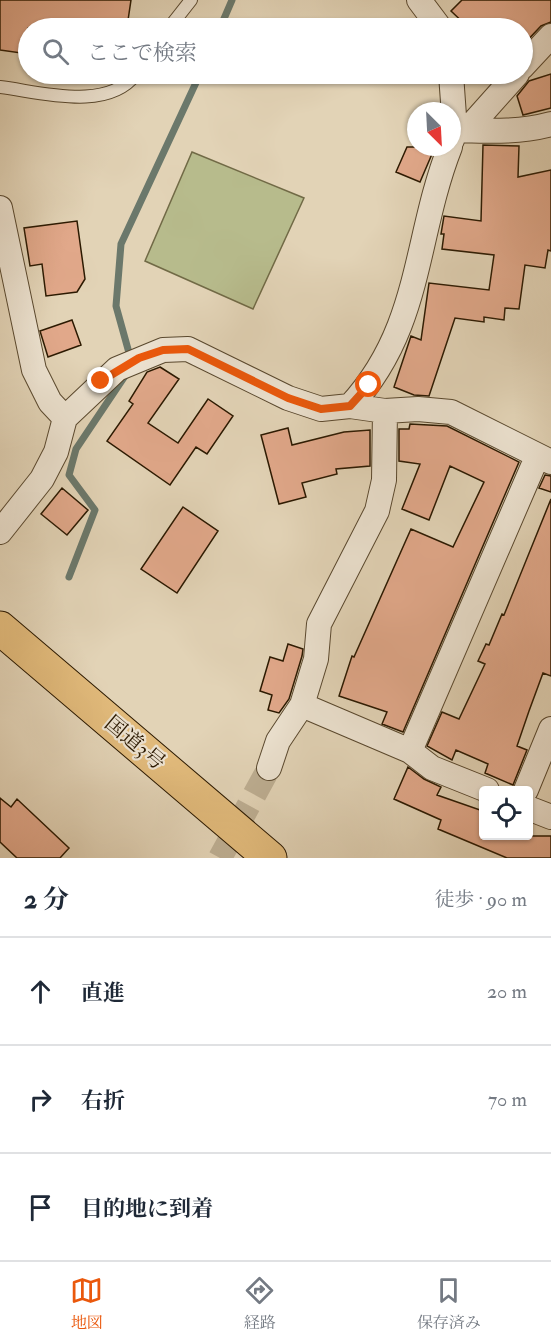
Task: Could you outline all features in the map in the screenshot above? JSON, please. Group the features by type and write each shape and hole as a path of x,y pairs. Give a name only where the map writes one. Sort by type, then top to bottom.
{"highway":[{"name":"国道3号","path":"0,628 270,858"}],"street":[{"path":"419,0 432,18"},
{"path":"533,55 551,36"},
{"path":"453,84 454,102"},
{"path":"461,132 506,84"},
{"path":"461,136 551,124"},
{"path":"350,406 369,385 394,340 408,308 438,181 448,156"},
{"path":"0,208 34,370 50,402 65,418"},
{"path":"0,532 42,479 56,452 65,418 117,369 163,350 188,349 288,398 321,409 350,406 385,411 418,409 451,412 544,459 410,751"},
{"path":"269,768 278,741 302,705 316,660 319,624 377,511 384,480 385,411"},
{"path":"302,705 410,751 432,768 479,787"},
{"path":"528,786 551,729"},
{"path":"533,810 551,816"}],"lane":[{"path":"176,18 190,0"},
{"path":"0,87 81,97 110,93 125,84"}],"green space":[{"path":"192,152 304,198 253,309 145,261"}],"building":[{"path":"0,0 131,0 128,18 18,18 18,53 0,50"},
{"path":"462,0 551,0 551,22 541,26 533,34 533,18 458,18 451,11"},
{"path":"551,74 551,108 523,115 517,96 527,84 533,84 533,80"},
{"path":"483,145 519,146 518,177 551,170 551,251 548,250 545,268 525,265 519,309 505,308 504,320 484,317 484,322 455,318 429,396 414,395 394,387 411,336 421,340 429,283 489,290 494,255 442,249 444,234 441,234 444,216 481,221"},
{"path":"407,147 407,156 431,156 420,182 396,172"},
{"path":"77,221 85,279 77,292 46,296 42,264 30,266 24,228"},
{"path":"72,320 81,345 48,357 40,331"},
{"path":"160,367 179,379 148,423 178,443 208,399 233,416 207,454 196,447 170,485 107,441 133,404 129,401 147,372"},
{"path":"410,424 447,426 519,462 403,732 382,724 387,712 339,696 352,656 354,657 411,529 453,547 484,482 450,466 429,520 402,509 420,464 399,461 399,429 409,429"},
{"path":"288,428 292,445 344,432 370,430 370,466 336,469 337,474 302,483 306,497 279,504 261,435"},
{"path":"545,475 551,476 551,492 539,488"},
{"path":"62,488 88,510 67,535 41,514"},
{"path":"551,499 551,676 543,673 529,711 517,746 527,750 513,785 485,773 488,764 456,750 452,760 427,746 442,712 459,719 485,664 478,661 486,644 489,645 502,614 504,615"},
{"path":"183,507 218,531 177,593 141,569"},
{"path":"288,644 303,649 289,699 279,713 268,710 272,695 260,691 270,657 283,661"},
{"path":"408,767 424,779 441,787 437,795 479,810 479,840 533,840 533,836 551,836 551,858 507,858 438,829 441,820 394,799"},
{"path":"0,798 11,807 17,799 69,848 60,858 17,858 0,842"}],"waterway":[{"path":"224,18 232,0"},
{"path":"131,360 116,306 121,244 195,84"},
{"path":"69,577 95,510 69,475 76,449 127,373"}],"tunnel":[{"path":"220,858 269,768"}],"route":[{"path":"101,381 117,369 139,358 163,350 188,349 288,398 321,409 350,406 369,385"}]}
